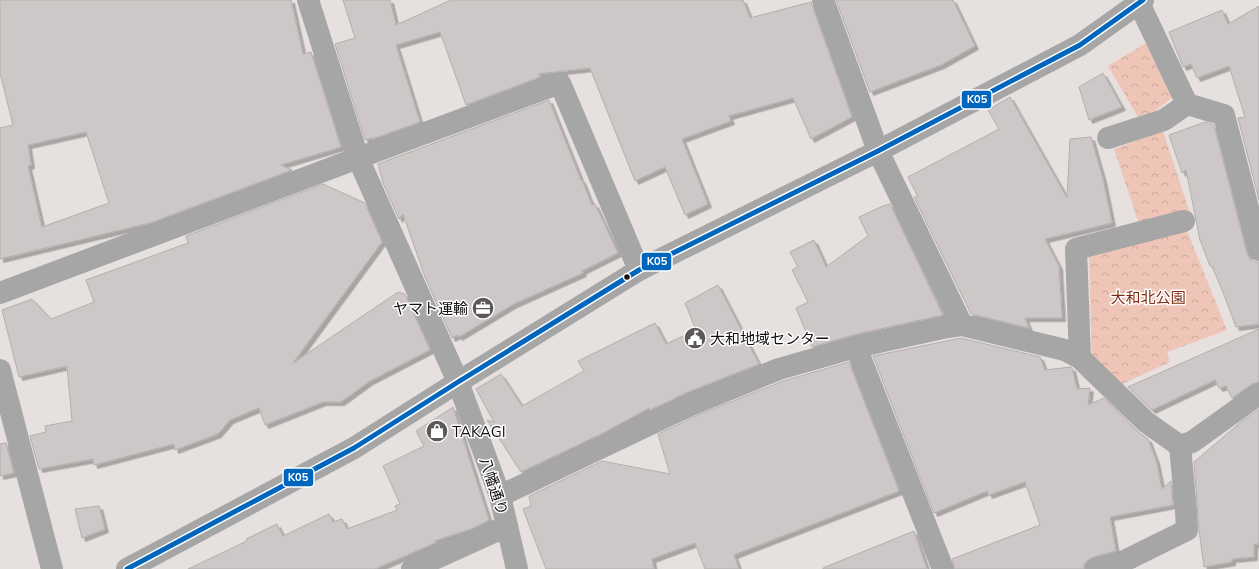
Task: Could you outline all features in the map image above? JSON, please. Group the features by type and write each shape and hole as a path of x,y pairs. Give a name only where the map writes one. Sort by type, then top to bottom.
{"street":[{"name":"八幡通り","path":"308,0 358,158 458,382 500,496 517,569"},
{"path":"822,0 878,151 962,325"},
{"path":"127,569 354,448 639,270 878,151 1080,45 1141,2 1187,104 1224,115 1259,250"},
{"path":"0,293 560,83 639,270"},
{"path":"1108,138 1164,120 1187,104"},
{"path":"1080,358 1076,249 1184,222"},
{"path":"500,496 665,416 779,369 856,347 962,325 1065,350 1080,358 1146,422 1180,446 1187,530 1120,563 1096,569"},
{"path":"856,347 943,569"},
{"path":"0,370 52,569"},
{"path":"1180,446 1192,442 1259,394"},
{"path":"412,569 507,526"}],"green space":[{"name":"大和北公園","path":"1146,43 1172,98 1156,110 1194,225 1186,228 1227,330 1167,352 1170,362 1120,385 1092,363 1089,257 1144,239 1114,149 1149,136 1108,66"}],"building":[{"path":"0,0 291,0 303,54 311,52 341,147 281,165 292,170 150,223 0,259 0,128 13,125 0,73","holes":["86,132 109,203 42,227 28,166 31,165 28,145"]},
{"path":"343,0 390,0 396,25 451,0 743,0 750,18 811,2 852,117 811,139 793,98 729,116 731,121 682,139 708,204 685,215 665,167 635,181 590,68 538,74 540,77 466,105 440,32 396,45 420,122 372,139 365,140 335,44 355,38"},
{"path":"836,0 953,0 975,46 941,65 870,92"},
{"path":"1259,6 1259,200 1238,118 1245,117 1229,66 1197,78 1191,64 1183,67 1169,32 1222,10 1228,24"},
{"path":"1103,73 1122,107 1089,120 1079,87"},
{"path":"1010,97 1067,198 1070,139 1091,137 1103,179 1112,223 1045,239 1059,266 1062,318 1025,318 1029,328 971,314 914,197 918,197 908,177 999,129 988,110"},
{"path":"549,100 592,205 595,204 618,253 582,271 583,273 514,304 459,337 458,335 452,338 425,277 403,214 399,219 383,183 378,164"},
{"path":"1205,122 1214,125 1247,253 1250,259 1255,262 1259,262 1259,324 1236,327 1200,240 1186,170 1182,173 1169,135"},
{"path":"323,184 365,203 382,242 293,363 398,292 405,294 430,350 370,381 341,402 323,402 265,425 259,408 230,420 218,434 175,450 174,444 94,465 93,459 39,469 30,436 46,432 45,426 72,421 67,366 19,377 2,310 32,299 51,319 94,302 86,280 188,243 186,236"},
{"path":"890,204 943,315 853,335 812,347 796,308 808,302 792,270 798,267 790,252 814,240 826,267 868,236 859,217"},
{"path":"718,285 759,364 688,392 650,410 649,408 603,433 521,472 487,420 494,422 476,389 501,374 522,406 584,371 578,361 655,323 666,344 696,330 685,303"},
{"path":"1259,329 1259,382 1252,384 1232,398 1226,386 1219,388 1215,380 1152,410 1128,387"},
{"path":"961,338 1040,357 1045,370 1071,367 1077,389 1090,388 1088,405 1104,398 1137,431 1148,439 1156,460 1162,489 1171,481 1173,505 1110,517 1116,551 1093,557 1084,565 1084,569 955,569 952,559 1040,525 1025,482 989,495 987,491 934,513 873,356"},
{"path":"849,362 899,491 734,555 739,569 705,569 695,543 652,559 654,569 546,569 523,509 531,506 529,496 602,461 670,474 658,434 698,415 783,381"},
{"path":"453,407 489,520 471,529 434,541 437,542 375,569 188,569 247,541 246,539 277,524 283,536 329,514 333,522 342,519 347,529 397,510 395,506 400,504 383,466 424,446 416,431"},
{"path":"1259,409 1259,544 1254,544 1254,557 1232,559 1232,562 1204,567 1199,530 1194,462 1242,421"},
{"path":"6,443 14,473 0,476 0,444"},
{"path":"99,506 105,529 82,538 75,509"},
{"path":"914,531 927,569 823,569 823,568"}],"transit line":[{"name":"K05","path":"127,569 354,448 639,270 878,151 1080,45 1143,0"}],"place":[{"name":"ヤマト運輸","path":"483,308"},
{"name":"大和地域センター","path":"695,338"},
{"name":"TAKAGI","path":"437,431"}]}
